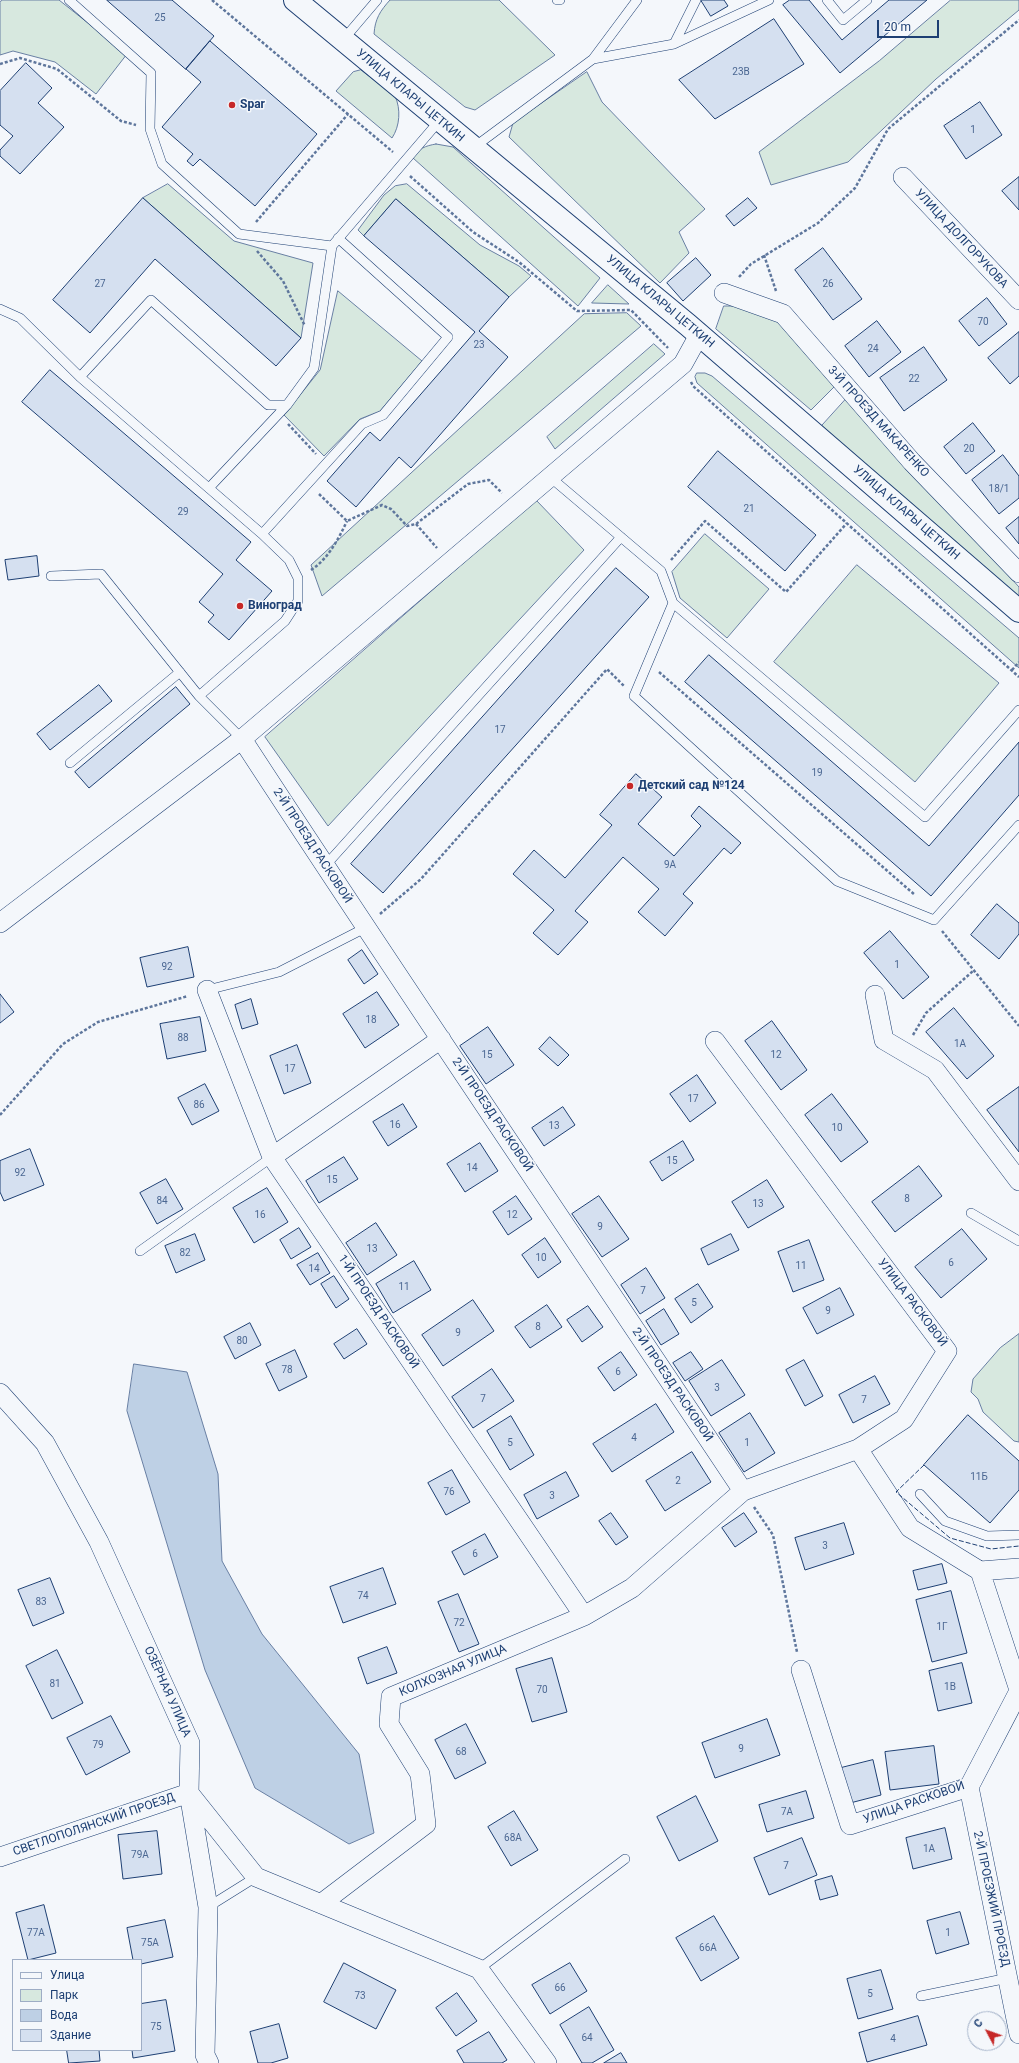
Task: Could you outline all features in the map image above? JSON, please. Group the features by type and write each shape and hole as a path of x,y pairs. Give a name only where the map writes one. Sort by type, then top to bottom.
{"main road":[{"name":"УЛИЦА КЛАРЫ ЦЕТКИН","path":"295,0 699,335 1019,611"}],"street":[{"name":"УЛИЦА ДОЛГОРУКОВА","path":"903,177 1019,300"},
{"name":"3-Й ПРОЕЗД МАКАРЕНКО","path":"724,293 783,314 912,462 1019,573"},
{"path":"0,923 242,739 683,364 699,335"},
{"name":"2-Й ПРОЕЗД РАСКОВОЙ","path":"242,739 365,928 441,1038 743,1491"},
{"name":"1-Й ПРОЕЗД РАСКОВОЙ","path":"207,990 272,1156 584,1616"},
{"path":"875,995 884,1040 935,1070 1019,1181"},
{"path":"272,1156 441,1038"},
{"name":"УЛИЦА РАСКОВОЙ","path":"715,1040 947,1351 904,1419 858,1449"},
{"name":"ОЗЁРНАЯ УЛИЦА","path":"0,1393 45,1443 99,1542 190,1743 189,1793 208,1907 206,2060"},
{"path":"584,1616 632,1588 743,1491 858,1449 910,1528 980,1571 1019,1568"},
{"name":"УЛИЦА РАСКОВОЙ","path":"801,1670 850,1825 969,1787 1019,1690 980,1571"},
{"name":"КОЛХОЗНАЯ УЛИЦА","path":"322,1903 426,1824 420,1774 389,1724 391,1697 584,1616"},
{"name":"2-Й ПРОЕЗЖИЙ ПРОЕЗД","path":"969,1787 1019,2034"},
{"path":"189,1793 256,1877 479,1969 547,2063"},
{"name":"СВЕТЛОПОЛЯНСКИЙ ПРОЕЗД","path":"0,1857 189,1793"}],"lane":[{"path":"69,0 151,73 150,129 162,164 239,234 332,246"},
{"path":"343,40 377,0"},
{"path":"472,148 593,59 638,0"},
{"path":"674,44 696,0"},
{"path":"593,59 674,44 769,0"},
{"path":"827,0 843,20 867,0"},
{"path":"209,488 278,415 314,368 332,246 440,120"},
{"path":"262,534 362,424 383,415 448,336 338,238"},
{"path":"80,377 150,300 268,405 286,405"},
{"path":"0,309 20,318 80,377 262,534 289,560 298,578 298,601 285,621 199,696"},
{"path":"550,477 661,571 673,604 925,818 1019,710"},
{"path":"325,866 621,537"},
{"path":"51,576 101,574 199,696 242,739"},
{"path":"673,604 647,661 634,696 836,881 934,920 1019,825"},
{"path":"70,763 180,672"},
{"path":"207,990 279,972 365,928"},
{"path":"140,1251 272,1156"},
{"path":"972,1213 1019,1241"},
{"path":"920,1494 945,1522 987,1536 1019,1535"},
{"path":"479,1969 625,1860"},
{"path":"208,1907 256,1877"},
{"path":"921,1996 1008,1978"}],"path":[{"path":"212,0 348,114 473,232 519,262 577,311 631,310 683,364 693,386 1019,677"},
{"path":"724,293 751,264 818,223 854,188 888,129 1019,20"},
{"path":"0,64 20,58 57,69 121,121 150,129"},
{"path":"318,341 301,321 282,281 245,234 348,114"},
{"path":"764,255 783,314"},
{"path":"278,415 326,464"},
{"path":"298,578 320,564 339,539 347,522 382,504 391,509 406,526 416,524 468,484 489,480"},
{"path":"309,484 347,522"},
{"path":"661,571 705,521 786,592 846,523"},
{"path":"416,524 450,563"},
{"path":"647,661 913,893 973,971 1019,1026"},
{"path":"1012,670 1019,662"},
{"path":"365,928 421,879 606,670 634,696"},
{"path":"903,1051 926,1013 973,971"},
{"path":"0,1115 63,1044 98,1022 207,990"},
{"path":"743,1491 773,1535 801,1670"}],"green space":[{"path":"2,0 59,0 127,54 96,94 55,62 13,51 0,55 0,3"},
{"path":"390,0 499,0 555,55 475,110 465,107 374,34 379,16 383,8"},
{"path":"951,0 1019,0 1019,10 936,79 848,162 771,185 759,152 879,61"},
{"path":"361,70 395,96 399,117 397,128 392,138 336,91 353,72"},
{"path":"587,72 602,102 705,209 679,232 689,253 660,283 509,137 513,123"},
{"path":"436,144 453,147 600,278 578,306 413,158 423,148"},
{"path":"168,184 234,241 313,263 301,338 143,198"},
{"path":"407,184 480,245 519,266 531,276 509,297 396,199 364,236 358,230 384,195 395,186"},
{"path":"608,285 629,304 592,303"},
{"path":"338,291 422,361 380,411 360,419 324,456 284,415 320,370"},
{"path":"724,306 741,306 779,319 836,385 811,410 716,329"},
{"path":"627,313 641,326 322,596 311,565 584,314"},
{"path":"654,344 665,354 555,449 547,437"},
{"path":"697,373 705,373 712,376 1019,638 1019,668 697,383 695,377"},
{"path":"847,398 1019,587 1019,600 819,429"},
{"path":"536,500 584,550 328,826 265,737"},
{"path":"705,534 769,589 727,638 680,598 672,572"},
{"path":"857,565 999,683 915,782 774,662"},
{"path":"1019,1334 1019,1442 1014,1441 983,1412 978,1399 971,1392 973,1379 1000,1348"}],"water":[{"path":"134,1364 187,1372 218,1474 222,1561 262,1634 359,1754 374,1833 349,1844 255,1788 205,1670 127,1411"}],"building":[{"path":"107,0 172,0 214,36 186,69"},
{"path":"701,0 724,0 728,6 711,16"},
{"path":"790,0 809,0 842,40 889,0 927,0 840,73 783,5"},
{"path":"774,19 804,64 715,119 679,80"},
{"name":"Spar","path":"210,41 317,134 255,206 200,159 193,166 187,161 193,154 162,127 201,82 186,69"},
{"path":"26,63 52,88 38,103 64,127 20,174 0,156 0,150 13,136 0,125 0,91"},
{"path":"980,102 1002,135 966,159 944,126"},
{"path":"1019,177 1019,210 1002,191"},
{"path":"143,198 301,338 276,366 155,259 90,333 53,300"},
{"path":"748,198 757,208 734,226 726,216"},
{"path":"396,199 509,297 479,331 508,357 411,468 399,457 356,507 327,481 370,432 380,441 475,332 364,236"},
{"path":"823,248 862,299 833,320 795,270"},
{"path":"696,258 711,275 683,301 667,283"},
{"path":"987,298 1007,324 979,346 959,321"},
{"path":"877,321 901,352 869,377 845,346"},
{"path":"1019,332 1019,376 1010,384 988,358"},
{"path":"924,347 947,380 904,411 880,378"},
{"path":"50,370 251,542 236,560 272,591 229,640 208,622 214,615 199,602 223,574 22,402"},
{"path":"973,423 995,451 966,474 944,447"},
{"path":"718,451 816,535 785,571 688,487"},
{"path":"1003,455 1019,476 1019,498 999,514 972,480"},
{"path":"1019,517 1019,544 1006,528"},
{"path":"37,556 39,576 8,580 5,560"},
{"path":"616,568 649,597 383,893 351,864"},
{"path":"709,655 929,846 1019,742 1019,795 931,896 685,682"},
{"path":"99,685 112,701 50,750 37,734"},
{"path":"176,687 190,704 89,788 75,772"},
{"path":"636,774 662,797 638,824 674,856 701,826 691,816 699,806 741,843 731,854 724,848 683,894 693,903 665,936 638,912 659,889 623,857 575,911 588,922 558,955 533,933 554,910 513,874 534,850 565,878 612,825 600,815"},
{"path":"997,904 1019,923 1019,934 999,959 971,935"},
{"path":"890,931 929,977 903,999 864,953"},
{"path":"188,947 194,977 147,987 140,958"},
{"path":"362,950 378,974 364,984 348,960"},
{"path":"377,992 399,1025 365,1048 343,1014"},
{"path":"0,994 14,1012 0,1023"},
{"path":"251,999 258,1024 242,1029 235,1005"},
{"path":"954,1008 994,1056 967,1079 926,1032"},
{"path":"200,1017 206,1051 167,1059 160,1024"},
{"path":"772,1021 807,1070 781,1090 745,1041"},
{"path":"488,1027 514,1065 486,1084 460,1046"},
{"path":"550,1037 569,1055 558,1066 539,1049"},
{"path":"297,1045 311,1083 284,1094 270,1056"},
{"path":"697,1075 716,1103 690,1122 670,1094"},
{"path":"205,1084 219,1111 192,1125 178,1098"},
{"path":"1019,1087 1019,1152 987,1110"},
{"path":"832,1094 868,1142 841,1162 805,1115"},
{"path":"403,1104 417,1127 388,1146 373,1122"},
{"path":"563,1107 575,1125 544,1146 532,1128"},
{"path":"683,1141 694,1160 662,1181 650,1162"},
{"path":"480,1143 498,1171 465,1192 447,1164"},
{"path":"30,1149 44,1185 4,1201 0,1192 0,1161"},
{"path":"344,1157 358,1179 319,1203 306,1181"},
{"path":"919,1166 942,1196 895,1232 872,1202"},
{"path":"166,1179 183,1209 157,1224 140,1193"},
{"path":"767,1180 784,1207 748,1228 732,1202"},
{"path":"267,1188 288,1222 254,1243 233,1208"},
{"path":"516,1196 532,1219 508,1235 493,1212"},
{"path":"599,1196 629,1239 602,1257 572,1214"},
{"path":"376,1223 397,1255 367,1275 346,1243"},
{"path":"299,1228 311,1247 291,1259 280,1240"},
{"path":"962,1229 987,1259 941,1298 915,1267"},
{"path":"195,1234 205,1260 176,1273 165,1246"},
{"path":"731,1234 739,1250 708,1265 701,1249"},
{"path":"545,1238 561,1262 538,1278 522,1255"},
{"path":"809,1240 824,1280 793,1292 778,1252"},
{"path":"318,1253 330,1273 310,1285 297,1265"},
{"path":"414,1261 431,1290 393,1313 376,1284"},
{"path":"646,1268 665,1298 640,1314 621,1285"},
{"path":"334,1276 349,1299 336,1308 321,1284"},
{"path":"698,1284 713,1307 691,1323 675,1299"},
{"path":"840,1288 854,1315 817,1334 803,1308"},
{"path":"473,1300 494,1331 443,1366 422,1335"},
{"path":"547,1305 562,1327 530,1348 515,1327"},
{"path":"588,1306 603,1327 582,1342 567,1320"},
{"path":"664,1309 679,1334 661,1345 646,1321"},
{"path":"250,1323 261,1345 235,1359 224,1337"},
{"path":"357,1329 367,1344 344,1359 334,1344"},
{"path":"295,1350 307,1377 279,1391 266,1364"},
{"path":"621,1352 637,1375 614,1391 598,1368"},
{"path":"691,1352 703,1369 685,1381 673,1363"},
{"path":"722,1360 745,1395 711,1416 689,1381"},
{"path":"804,1360 823,1396 805,1406 786,1370"},
{"path":"492,1369 514,1401 473,1428 452,1397"},
{"path":"875,1376 890,1404 853,1423 839,1395"},
{"path":"656,1404 674,1432 612,1472 593,1444"},
{"path":"750,1413 775,1453 744,1472 719,1433"},
{"path":"968,1415 1019,1461 1019,1490 990,1523 924,1465"},
{"path":"511,1416 534,1455 510,1470 487,1431"},
{"path":"692,1452 711,1482 665,1511 646,1481"},
{"path":"452,1470 470,1502 446,1515 428,1483"},
{"path":"566,1472 579,1496 537,1519 524,1495"},
{"path":"611,1513 628,1537 616,1545 599,1521"},
{"path":"744,1513 757,1532 735,1547 722,1528"},
{"path":"844,1523 854,1554 805,1570 795,1538"},
{"path":"485,1534 498,1557 464,1575 452,1552"},
{"path":"942,1564 947,1583 918,1590 913,1571"},
{"path":"383,1568 396,1604 343,1623 330,1587"},
{"path":"50,1578 64,1613 33,1626 18,1590"},
{"path":"951,1591 967,1653 932,1662 916,1600"},
{"path":"458,1594 479,1644 459,1652 438,1602"},
{"path":"387,1647 397,1673 367,1684 358,1658"},
{"path":"57,1650 83,1703 52,1719 26,1666"},
{"path":"552,1658 567,1712 532,1722 516,1669"},
{"path":"962,1663 972,1703 938,1711 929,1671"},
{"path":"111,1716 130,1752 86,1775 67,1738"},
{"path":"767,1719 780,1755 715,1778 702,1743"},
{"path":"466,1724 486,1763 455,1779 435,1740"},
{"path":"934,1746 939,1784 890,1790 885,1752"},
{"path":"873,1760 881,1795 850,1803 841,1768"},
{"path":"806,1791 814,1818 767,1832 759,1805"},
{"path":"696,1796 718,1841 679,1861 657,1817"},
{"path":"514,1811 538,1850 511,1866 488,1827"},
{"path":"945,1828 952,1859 913,1869 906,1838"},
{"path":"157,1831 162,1874 123,1879 118,1835"},
{"path":"802,1838 817,1875 769,1895 754,1858"},
{"path":"832,1876 838,1895 820,1900 815,1881"},
{"path":"44,1905 56,1953 28,1959 16,1913"},
{"path":"960,1912 969,1944 936,1954 927,1921"},
{"path":"714,1916 739,1958 701,1981 676,1938"},
{"path":"165,1920 173,1957 142,1964 142,1959 133,1959 127,1928"},
{"path":"344,1963 396,1990 376,2029 324,2002"},
{"path":"570,1963 587,1991 550,2014 532,1985"},
{"path":"881,1970 893,2009 858,2019 847,1979"},
{"path":"457,1993 477,2021 456,2036 436,2008"},
{"path":"166,2000 175,2051 133,2058 132,2051 142,2051 142,2004"},
{"path":"589,2007 614,2050 592,2063 582,2063 560,2025"},
{"path":"918,2016 927,2045 867,2062 859,2033"},
{"path":"279,2024 288,2058 271,2063 258,2063 250,2032"},
{"path":"489,2032 507,2060 502,2063 464,2063 457,2051"},
{"path":"67,2051 99,2051 100,2061 69,2063"},
{"path":"621,2053 627,2063 604,2063"}],"fence":[{"path":"924,1465 896,1492 950,1538 991,1549 1019,1546"}],"place":[{"name":"Spar","path":"232,105"},
{"name":"Виноград","path":"240,606"},
{"name":"Детский сад №124","path":"630,786"}]}
